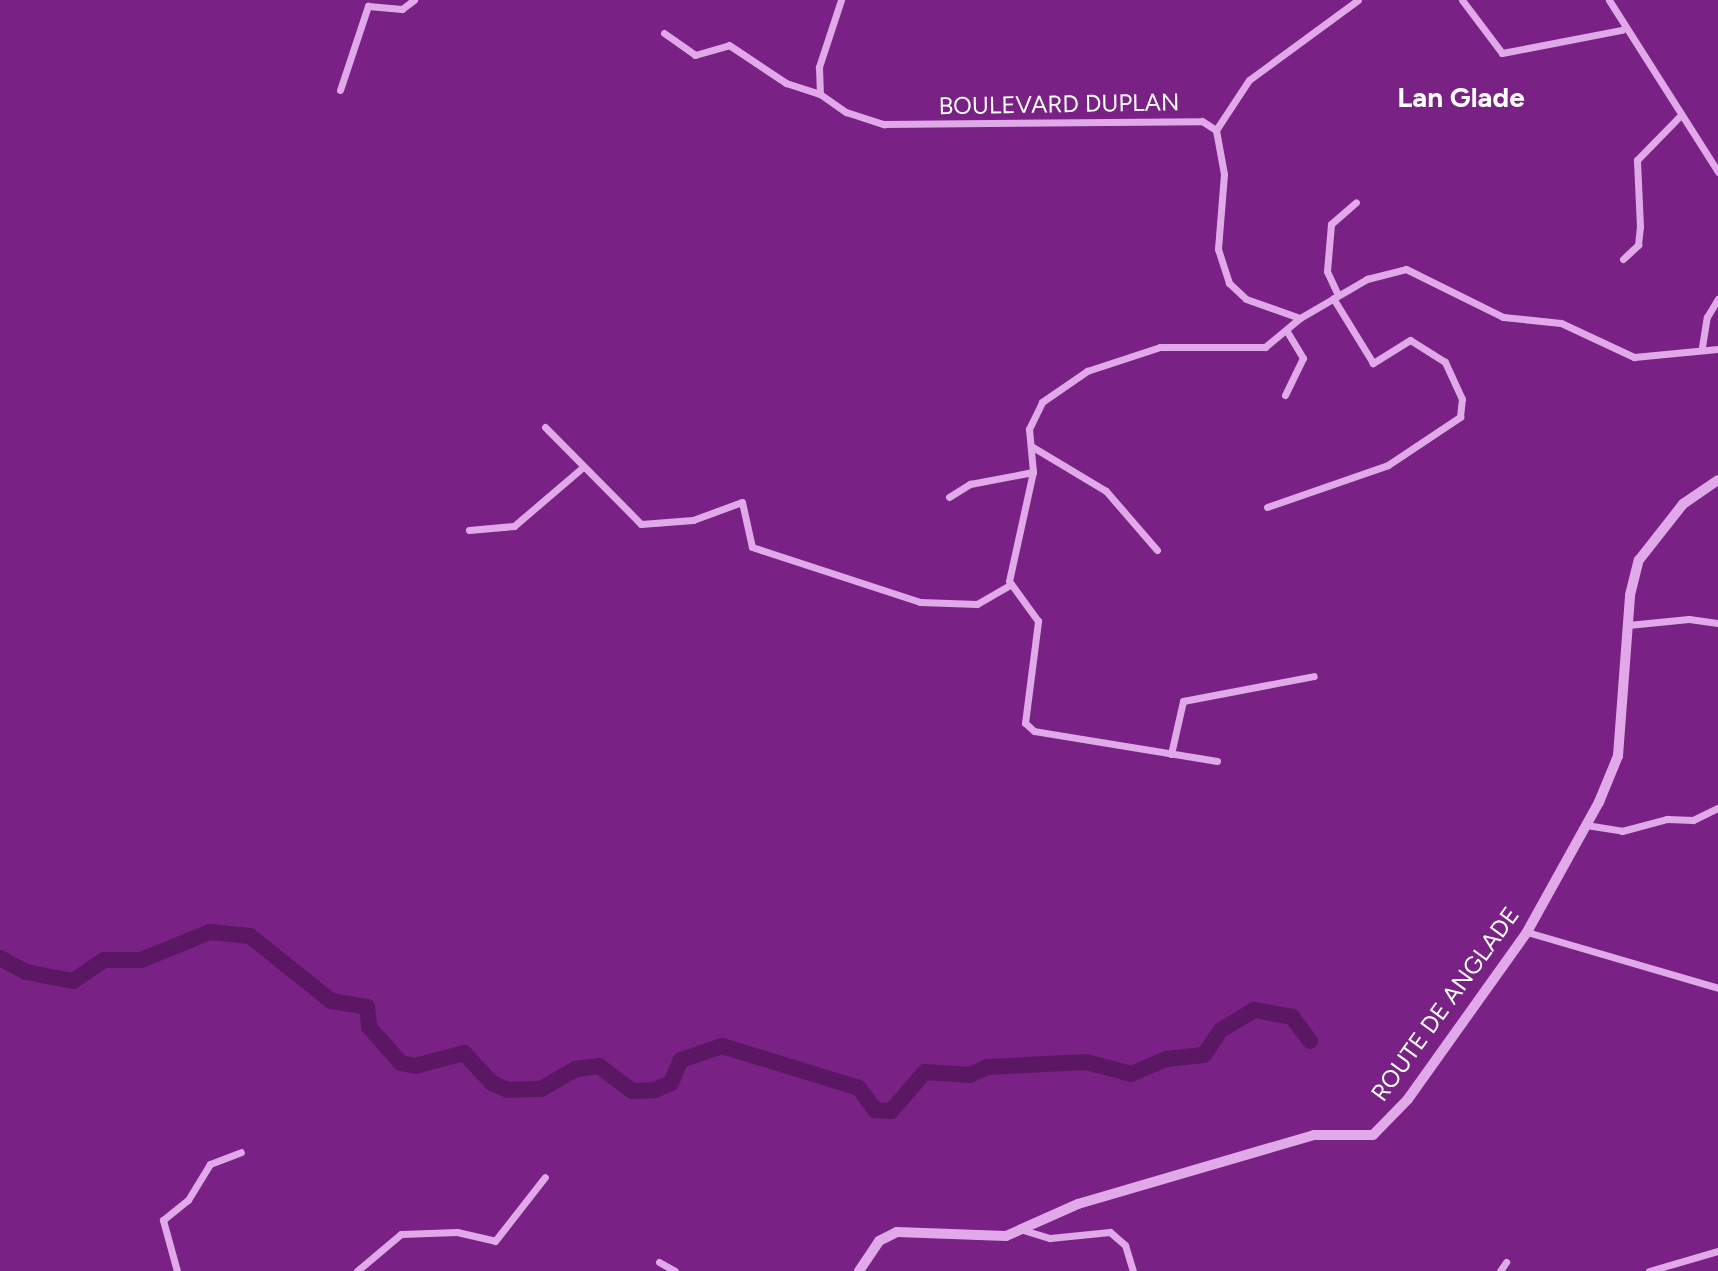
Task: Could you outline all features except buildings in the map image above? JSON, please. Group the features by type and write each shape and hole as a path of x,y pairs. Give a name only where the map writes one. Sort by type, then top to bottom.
{"street":[{"path":"340,90 368,6 402,9 414,0"},
{"path":"820,94 818,68 841,0"},
{"path":"1300,318 1246,299 1229,283 1217,250 1224,174 1216,130 1243,85 1358,0"},
{"path":"1462,0 1502,52 1622,30"},
{"path":"1609,0 1622,30 1718,172"},
{"name":"BOULEVARD DUPLAN","path":"664,33 695,55 729,45 786,83 820,94 846,112 884,124 1202,121 1216,130"},
{"path":"1623,259 1637,245 1640,227 1634,189 1637,160 1680,116"},
{"path":"1268,507 1388,465 1460,417 1460,390 1445,362 1410,340 1373,363 1335,297 1327,271 1331,223 1356,202"},
{"path":"1217,761 1028,727 1023,717 1038,621 1010,585 1032,472 1029,429 1042,402 1087,371 1160,347 1265,347 1300,318 1367,279 1406,269 1503,317 1560,323 1634,357 1656,359 1702,347 1718,349"},
{"path":"1702,347 1706,317 1718,299"},
{"path":"1285,395 1303,358 1287,331"},
{"path":"545,428 641,524 693,520 742,502 752,547 920,602 977,604 1010,585"},
{"path":"1031,446 1097,484 1157,550"},
{"path":"469,530 514,526 583,467"},
{"path":"949,497 970,484 1032,472"},
{"name":"ROUTE DE ANGLADE","path":"859,1271 879,1241 897,1232 989,1237 1023,1230 1078,1205 1314,1135 1373,1135 1408,1099 1527,932 1586,825 1618,756 1628,625 1639,560 1683,504 1718,480"},
{"path":"1628,625 1689,619 1718,623"},
{"path":"1171,754 1183,701 1314,676"},
{"path":"1586,825 1622,831 1667,819 1693,820 1718,808"},
{"path":"1527,932 1718,988"},
{"path":"177,1271 163,1220 188,1200 210,1164 242,1152"},
{"path":"357,1271 401,1234 457,1232 495,1241 545,1177"},
{"path":"1023,1230 1050,1238 1110,1232 1125,1245 1133,1271"},
{"path":"1649,1271 1718,1251"},
{"path":"659,1262 675,1271"},
{"path":"1500,1271 1506,1262"}],"waterway":[{"path":"0,958 26,972 73,981 104,960 141,960 210,932 250,936 331,1001 367,1007 369,1027 401,1063 415,1066 464,1053 492,1083 508,1090 541,1089 575,1069 599,1066 632,1091 655,1090 671,1083 681,1060 722,1046 859,1088 875,1110 891,1111 925,1072 970,1075 987,1067 1086,1062 1131,1074 1166,1059 1204,1055 1221,1030 1254,1010 1292,1017 1310,1041"}],"district":[{"name":"Lan Glade","path":"1461,97"}]}
